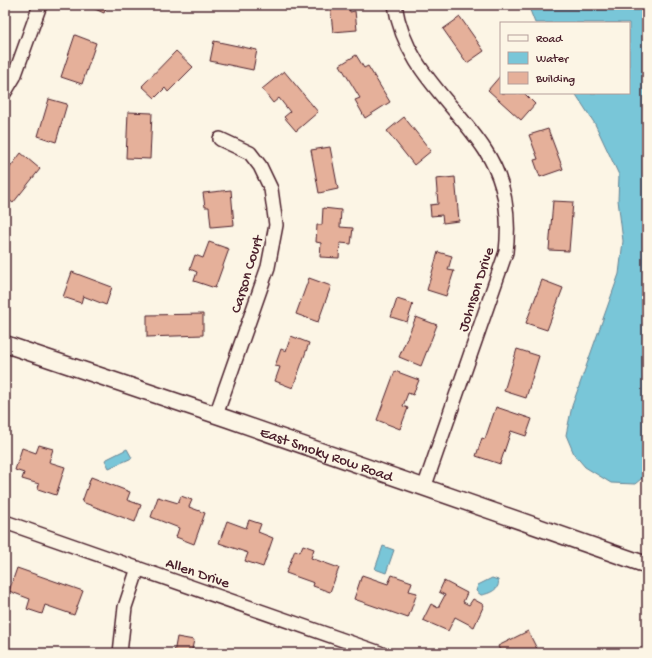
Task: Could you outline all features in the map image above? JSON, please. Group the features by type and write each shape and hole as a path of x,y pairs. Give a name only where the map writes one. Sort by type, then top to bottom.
{"street":[{"path":"5,92 14,77 40,5"},
{"name":"Johnson Drive","path":"395,5 403,37 418,66 486,151 498,175 505,201 508,228 506,252 424,488"},
{"name":"Carson Court","path":"216,415 268,267 276,225 271,189 260,166 250,153 220,139"},
{"name":"East Smoky Row Road","path":"5,344 216,415 647,565"},
{"name":"Allen Drive","path":"5,522 380,653"},
{"path":"120,653 125,607 138,568"}],"water":[{"path":"528,5 647,5 647,474 635,484 611,483 585,467 574,454 566,435 572,406 619,274 623,241 618,200 619,175 595,124 576,94 630,94 630,22 535,22"},
{"path":"127,449 132,458 109,468 105,460"},
{"path":"383,546 394,550 386,573 375,569"},
{"path":"492,578 498,580 498,586 494,590 487,594 481,595 476,591 478,585"}],"building":[{"path":"86,5 107,5 104,13"},
{"path":"330,5 349,5 350,12 355,11 357,30 333,32"},
{"path":"460,17 484,51 467,63 443,29"},
{"path":"75,35 96,43 82,84 61,77"},
{"path":"214,41 257,50 253,70 210,61"},
{"path":"176,51 193,67 168,92 165,88 155,98 142,86"},
{"path":"356,55 364,68 368,66 390,102 365,118 355,100 360,98 340,65"},
{"path":"284,71 318,112 296,131 284,117 290,112 279,98 273,103 262,89"},
{"path":"500,76 500,94 525,94 535,104 521,120 488,90"},
{"path":"49,99 67,104 56,142 38,136"},
{"path":"128,112 152,113 150,159 126,158"},
{"path":"404,117 431,151 414,165 387,131"},
{"path":"548,129 563,169 540,177 534,160 538,159 529,135"},
{"path":"330,147 338,189 319,193 311,150"},
{"path":"21,153 40,169 13,203 5,197 5,174"},
{"path":"455,177 459,221 443,223 442,215 431,216 430,205 438,204 436,179"},
{"path":"231,190 234,225 211,227 209,207 205,207 203,193"},
{"path":"553,201 573,202 569,251 549,250"},
{"path":"323,208 341,210 340,227 353,228 351,244 340,243 339,258 320,257 321,243 316,242 317,225 322,225"},
{"path":"209,242 229,249 215,288 194,281 197,272 190,269 195,255 203,258"},
{"path":"438,252 452,256 448,270 454,271 446,296 427,290"},
{"path":"72,272 112,287 106,305 83,296 81,303 63,297"},
{"path":"309,278 331,286 318,322 296,314"},
{"path":"542,280 563,288 547,330 526,323"},
{"path":"397,299 413,304 407,322 391,317"},
{"path":"203,314 203,335 147,337 147,315"},
{"path":"416,317 437,325 421,366 399,357"},
{"path":"291,336 309,343 293,388 275,381 280,367 275,366 281,349 286,351"},
{"path":"517,349 539,356 526,398 504,391"},
{"path":"395,371 419,380 413,395 408,393 403,406 408,408 400,429 377,420"},
{"path":"496,407 532,419 526,436 511,431 500,464 476,456 482,438 485,439"},
{"path":"39,445 53,449 49,462 65,467 56,495 38,489 39,484 22,479 24,473 15,470 22,448 36,453"},
{"path":"91,477 130,492 127,500 141,505 135,522 82,502"},
{"path":"181,496 192,500 189,507 205,513 194,544 176,537 179,528 151,517 158,497 178,503"},
{"path":"249,520 261,524 258,532 273,538 263,567 245,561 248,553 219,543 227,521 246,528"},
{"path":"303,545 314,549 311,558 339,568 330,592 313,586 314,583 286,573 295,550 300,552"},
{"path":"17,568 83,591 74,615 45,605 42,614 27,609 30,599 9,591"},
{"path":"362,575 388,584 392,575 412,582 409,591 417,593 408,618 354,599"},
{"path":"444,581 467,593 463,602 469,605 473,599 484,605 474,627 455,617 448,631 423,620 431,604 438,608 445,595 439,592"},
{"path":"528,631 539,653 501,653 498,646"},
{"path":"177,637 194,640 192,649 212,653 174,653"}]}
